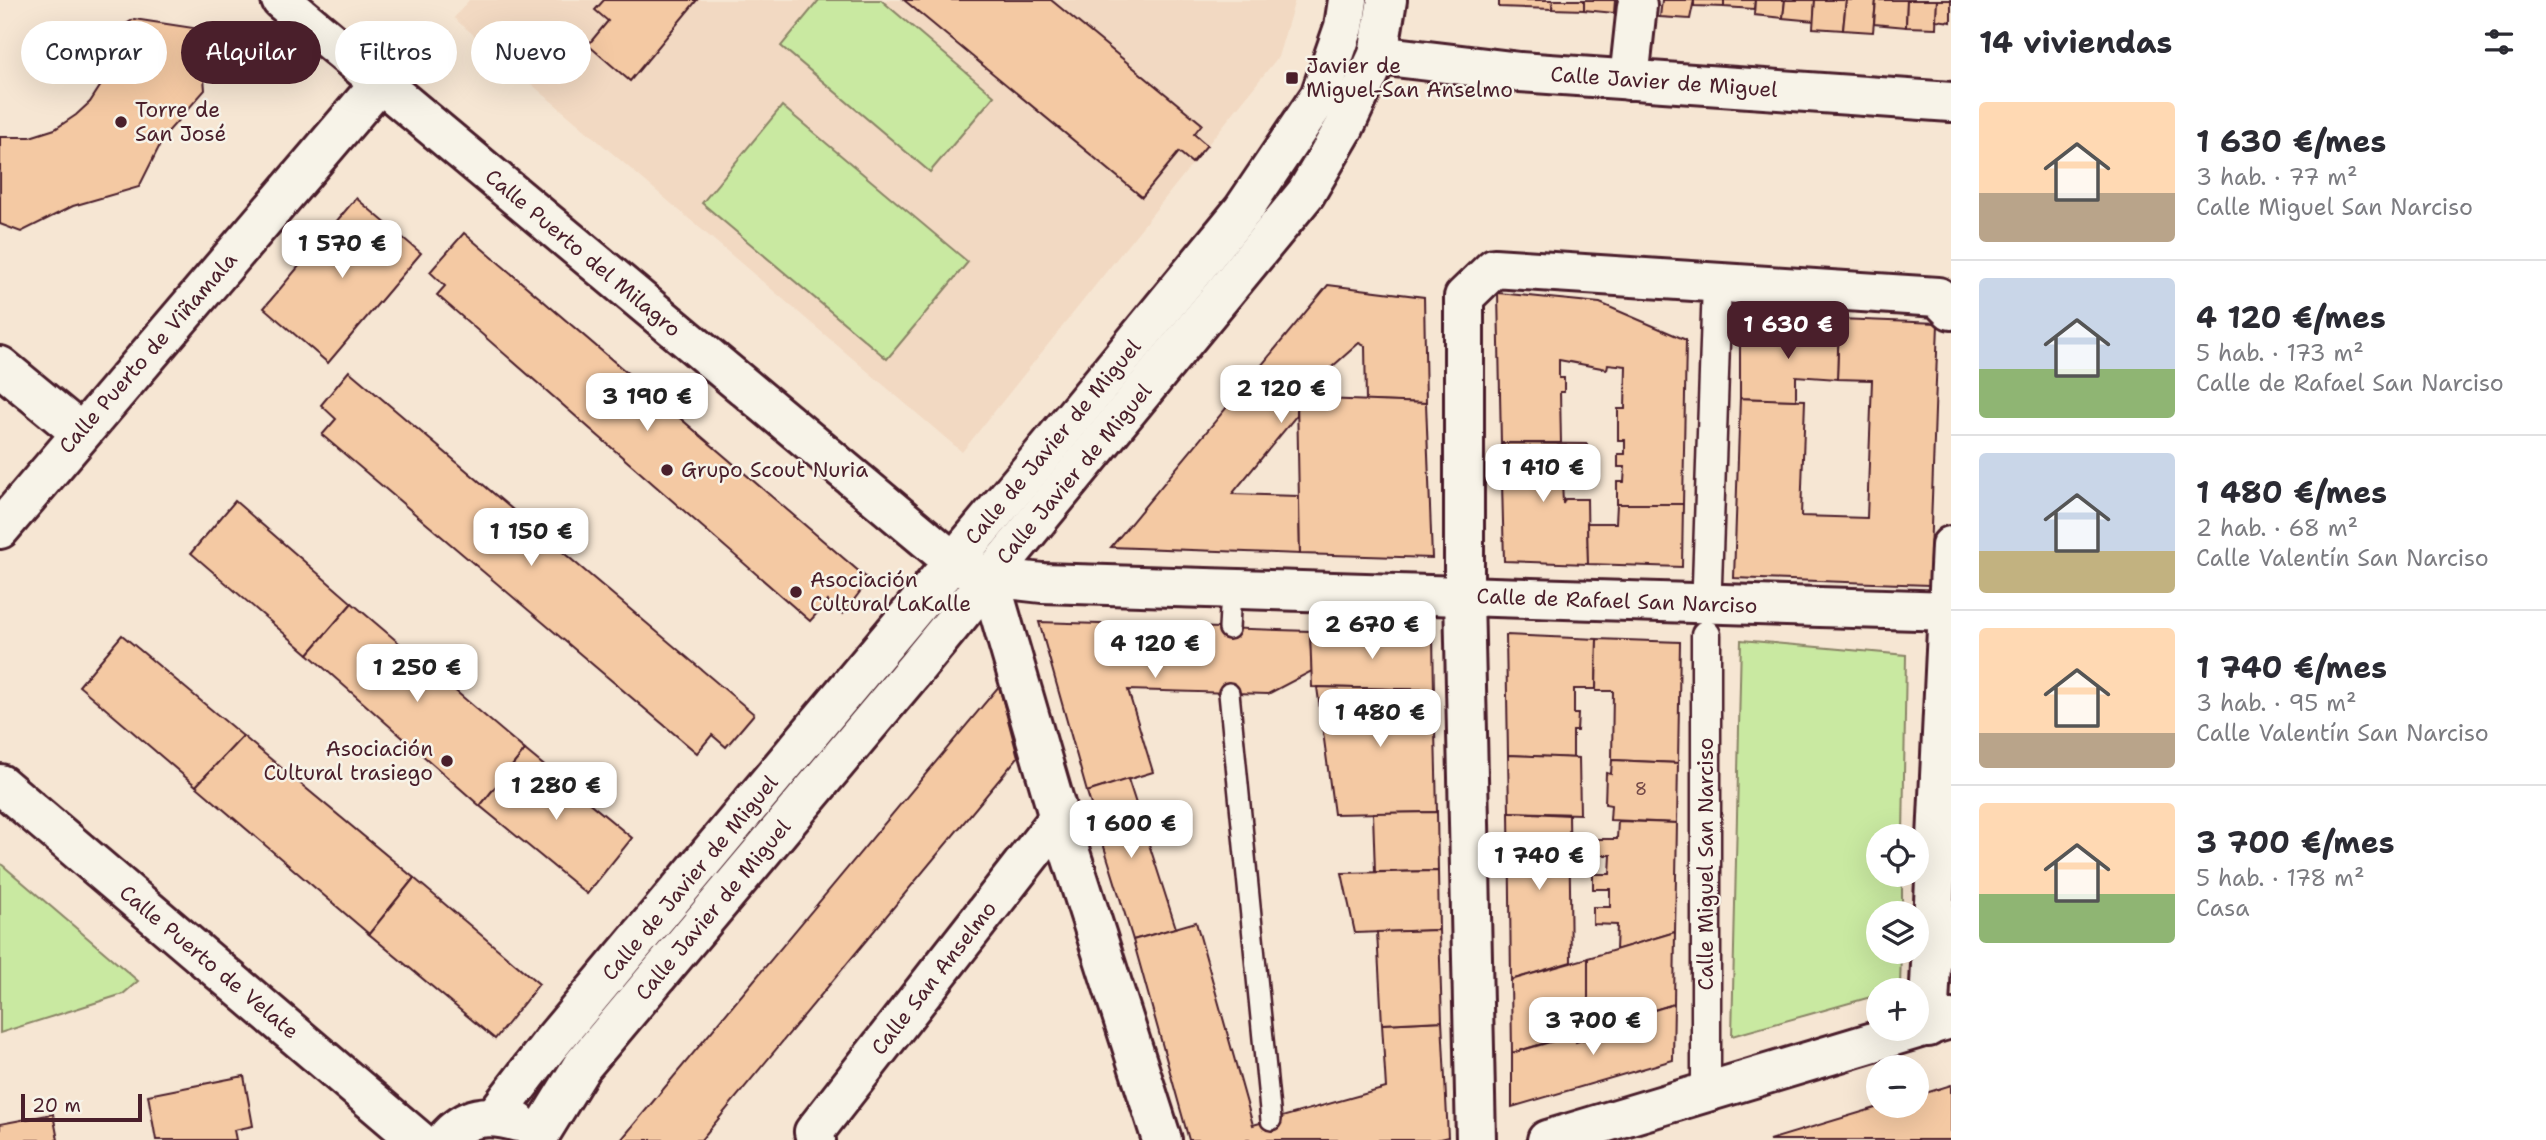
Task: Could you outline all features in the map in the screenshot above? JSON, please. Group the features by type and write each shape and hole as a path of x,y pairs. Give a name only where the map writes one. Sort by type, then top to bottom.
{"street":[{"name":"Calle Puerto del Milagro","path":"281,0 335,45"},
{"name":"Calle de Javier de Miguel","path":"495,1116 551,1043 954,562 1234,221 1278,161 1320,96 1344,27 1348,0"},
{"name":"Calle Javier de Miguel","path":"537,1139 582,1066 1306,193 1344,128 1378,55 1387,0"},
{"path":"1629,80 1637,6"},
{"name":"Calle Javier de Miguel","path":"1378,55 1520,72 1951,102"},
{"name":"Calle Puerto de Viñamala","path":"0,529 379,84"},
{"name":"Calle Puerto del Milagro","path":"381,84 954,562 989,577"},
{"path":"1476,1140 1464,596 1464,298 1494,268 1938,297 1951,310"},
{"path":"1707,584 1717,283"},
{"path":"0,366 80,432"},
{"path":"1547,1140 1939,1023 1951,546"},
{"path":"989,577 1059,818 1161,1140"},
{"name":"Calle de Rafael San Narciso","path":"989,577 1042,583 1950,611"},
{"name":"Calle Miguel San Narciso","path":"1706,635 1706,1093"},
{"name":"Calle Puerto de Velate","path":"0,784 418,1140"},
{"name":"Calle San Anselmo","path":"816,1140 814,1132 1059,818"},
{"path":"445,1140 458,1124 495,1116 518,1122 537,1139"}],"lane":[{"path":"1229,629 1231,589"},
{"path":"1229,693 1271,1120"}],"shaded area":[{"path":"469,0 1295,0 1278,57 962,452 531,84 591,84 591,21 471,21 471,33 454,18"}],"green space":[{"path":"819,0 881,0 994,96 930,172 781,46"},
{"path":"782,106 968,262 887,359 702,203"},
{"path":"1741,640 1906,655 1903,824 1866,824 1866,887 1902,887 1902,901 1866,901 1866,964 1901,964 1900,978 1866,978 1866,998 1732,1036"},
{"path":"0,863 138,981 123,994 0,1033"}],"building":[{"path":"604,0 697,0 630,81 591,48 591,41 608,21 595,10"},
{"path":"904,0 1051,0 1202,124 1194,134 1207,145 1192,163 1179,152 1142,197"},
{"path":"1499,0 1553,0 1552,9 1499,7"},
{"path":"1553,0 1584,0 1584,10 1552,9"},
{"path":"1584,0 1615,0 1614,13 1584,10"},
{"path":"1662,0 1694,0 1690,19 1660,17"},
{"path":"1694,0 1724,0 1724,7 1694,6"},
{"path":"1724,0 1755,0 1754,9 1724,7"},
{"path":"1755,0 1785,0 1783,18 1754,15"},
{"path":"1785,0 1815,0 1814,21 1783,18"},
{"path":"1815,0 1846,0 1843,30 1813,28"},
{"path":"1846,0 1876,0 1873,32 1843,30"},
{"path":"1876,0 1907,0 1906,27 1874,24"},
{"path":"1907,0 1937,0 1936,28 1906,27"},
{"path":"1937,0 1951,0 1951,22 1936,20"},
{"name":"Torre de San José","path":"167,24 181,26 181,84 205,84 205,90 165,135 139,187 73,206 21,232 0,224 0,137 30,137 55,129 90,102 102,84 167,84"},
{"path":"356,198 421,253 328,363 264,308"},
{"path":"464,233 869,580 843,614 828,601 810,621 437,295 445,286 430,272"},
{"path":"1328,285 1424,297 1426,403 1366,401 1365,346 1359,343 1297,398 1297,415 1232,494 1299,496 1300,554 1111,547"},
{"path":"1498,293 1600,303 1686,340 1683,504 1617,504 1617,482 1624,482 1625,467 1618,467 1618,454 1625,454 1625,440 1618,440 1618,409 1625,409 1626,366 1608,364 1607,369 1559,360 1559,378 1564,378 1564,392 1560,392 1561,443 1501,443"},
{"path":"1839,319 1938,323 1929,585 1734,578 1740,398 1805,400 1801,516 1867,518 1872,380 1837,379"},
{"path":"1839,319 1837,379 1796,376 1796,400 1740,398 1740,345"},
{"path":"349,371 754,714 726,747 712,735 697,753 322,435 336,419 321,405"},
{"path":"1297,398 1426,403 1432,558 1300,554"},
{"path":"1501,443 1587,444 1587,478 1562,479 1563,504 1565,499 1587,499 1588,564 1504,561"},
{"path":"235,501 352,603 308,654 191,553"},
{"path":"1617,504 1683,504 1682,567 1588,564 1587,523 1616,523"},
{"path":"352,603 525,750 480,806 308,654"},
{"path":"1039,622 1310,631 1312,671 1268,694 1128,690 1153,772 1087,792"},
{"path":"1310,631 1433,636 1434,690 1312,687"},
{"path":"122,635 243,736 196,786 79,686"},
{"path":"1506,635 1597,639 1596,689 1574,689 1574,714 1578,714 1577,731 1573,731 1573,758 1508,755"},
{"path":"1597,639 1680,642 1678,763 1612,760 1613,691 1596,691"},
{"path":"999,686 1018,757 701,1140 621,1140"},
{"path":"1317,687 1434,690 1437,812 1334,814"},
{"path":"243,736 414,878 369,934 196,786"},
{"path":"525,750 632,838 587,894 480,806"},
{"path":"1508,755 1579,758 1580,814 1509,812"},
{"path":"1612,760 1678,763 1677,823 1610,820 1611,805 1605,804 1606,773 1611,774"},
{"path":"1128,779 1176,928 1133,940 1087,792"},
{"path":"1437,812 1438,871 1375,872 1373,813"},
{"path":"1509,812 1569,815 1571,962 1511,980"},
{"path":"1618,821 1677,823 1675,932 1616,950 1617,925 1593,924 1593,907 1610,907 1610,889 1593,889 1593,874 1610,874 1611,855 1593,855 1593,839 1617,839"},
{"path":"1438,871 1439,930 1355,933 1342,873"},
{"path":"414,878 539,984 495,1039 369,934"},
{"path":"1196,922 1253,1125 1386,1088 1382,1024 1442,1021 1448,1137 1436,1140 1189,1140 1133,940"},
{"path":"1439,930 1442,1021 1382,1024 1377,932"},
{"path":"1675,932 1674,1004 1588,1030 1588,958"},
{"path":"1588,958 1588,1030 1512,1053 1511,980"},
{"path":"1674,1004 1673,1060 1512,1107 1512,1053 1574,1035 1576,1042 1614,1030 1612,1023"},
{"path":"244,1076 253,1126 234,1130 236,1140 156,1140 148,1095"},
{"path":"1951,1085 1951,1140 1769,1140 1866,1111 1866,1118 1929,1118 1929,1092"},
{"path":"53,1114 58,1140 0,1140 0,1124"}],"place":[{"name":"Javier de Miguel-San Anselmo","path":"1292,78"},
{"name":"Torre de San José","path":"121,122"},
{"name":"Grupo Scout Nuria","path":"667,470"},
{"name":"Asociación Cultural LaKalle","path":"796,592"},
{"name":"Asociación Cultural trasiego","path":"447,761"}]}
